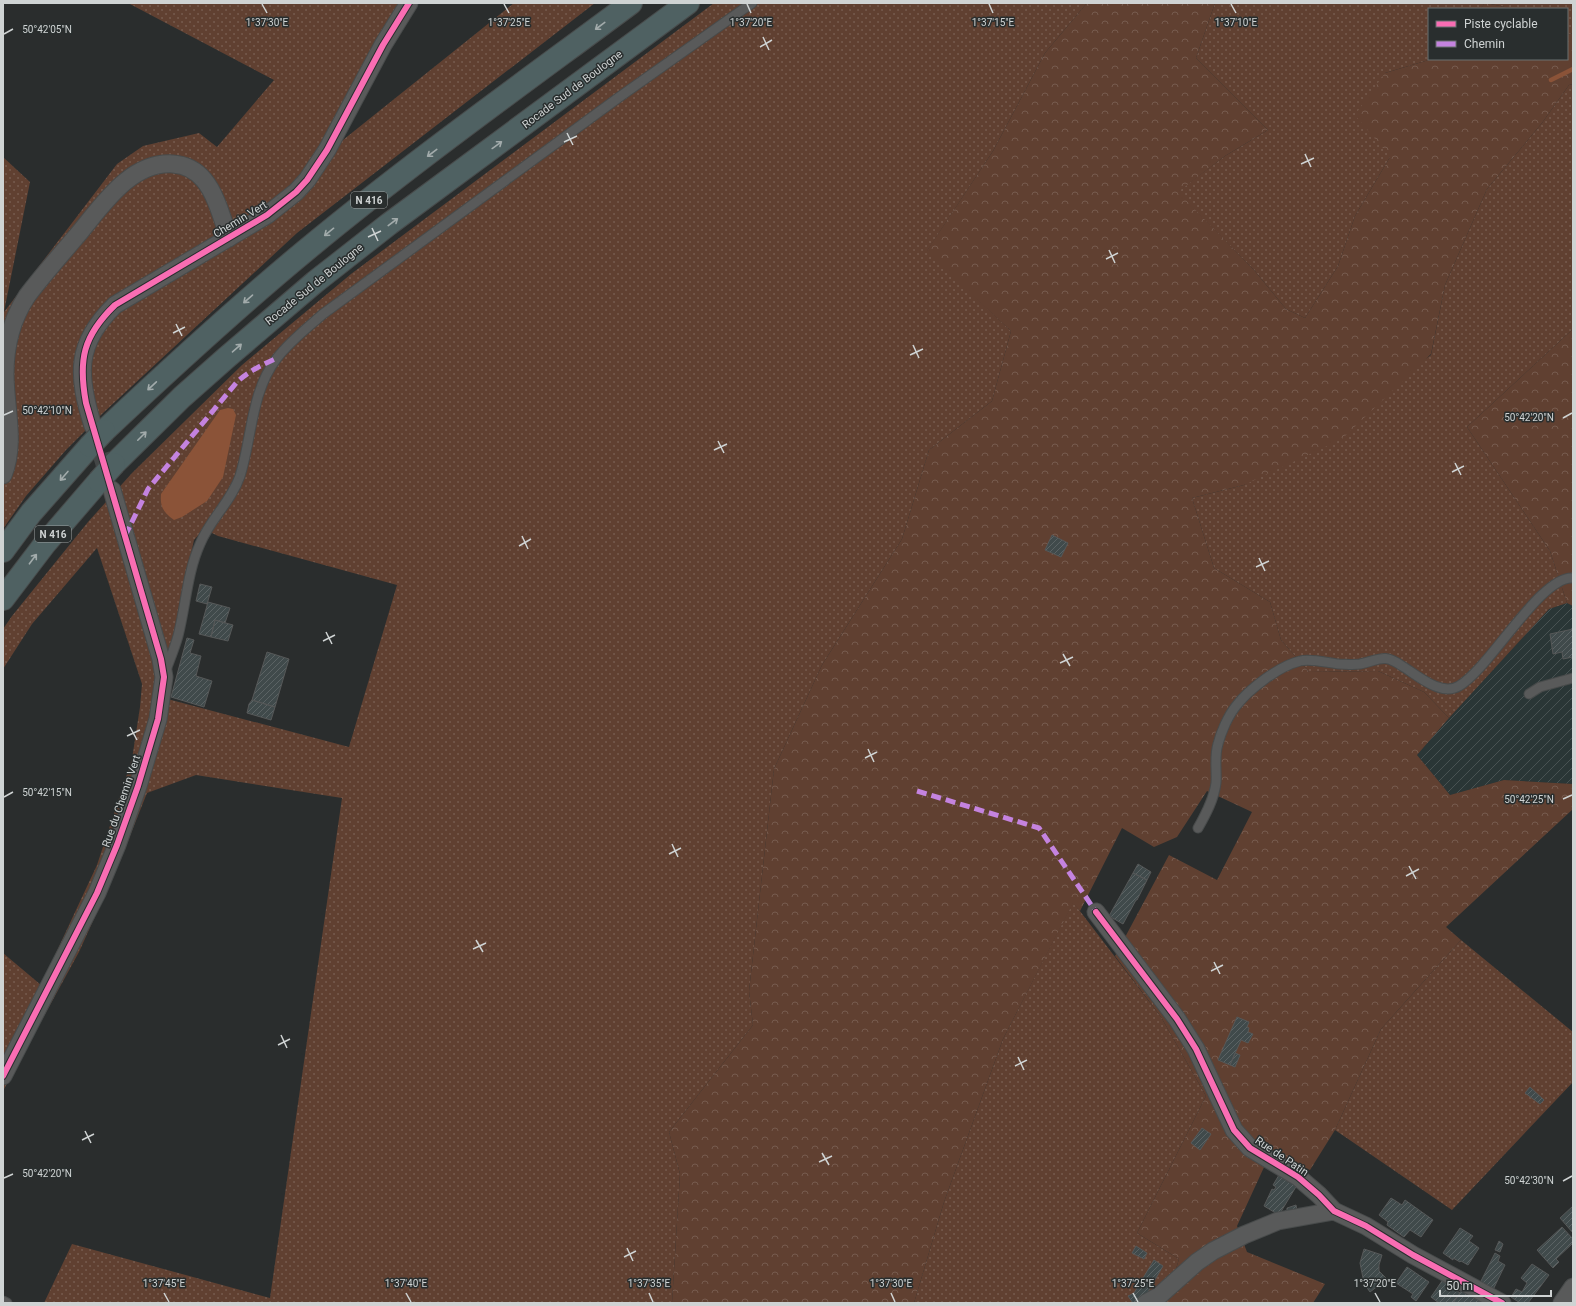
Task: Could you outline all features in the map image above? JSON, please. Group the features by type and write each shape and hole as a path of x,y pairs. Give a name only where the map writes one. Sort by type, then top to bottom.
{"highway":[{"name":"N 416","path":"6,546 96,434 182,358 311,246 352,213 631,3"},
{"name":"Rocade Sud de Boulogne","path":"3,600 44,545 106,486 114,464 182,397 226,358 315,282 688,3"}],"street":[{"name":"Chemin Vert","path":"96,434 86,403 82,372 86,347 94,329 104,315 125,298 229,238 282,205 307,180 327,150 383,45 409,3"},
{"path":"3,475 8,454 9,420 5,375 6,353 11,327 20,306 27,296 111,196 127,180 141,171 168,164 181,164 194,170 205,180 211,190 229,238"},
{"name":"Rue du Chemin Vert","path":"3,1076 97,893 117,845 138,786 158,719 164,677 156,640 106,486"},
{"name":"Rue de Patin","path":"1096,912 1180,1025 1196,1049 1234,1130 1250,1148 1298,1177 1319,1195 1334,1211 1366,1226 1413,1255 1502,1303"},
{"path":"1146,1303 1159,1296 1174,1284 1197,1262 1213,1251 1244,1235 1278,1221 1334,1211"},
{"path":"1562,1303 1573,1287"}],"lane":[{"path":"164,677 178,636 194,557 206,530 226,503 237,483 246,452 254,412 268,371 277,358 299,335 323,314 618,98 752,3"},
{"path":"1198,828 1210,805 1216,784 1217,745 1236,706 1257,685 1283,667 1301,660 1338,664 1359,664 1379,658 1392,660 1436,687 1448,689 1458,687 1473,676 1543,592 1567,577 1573,578"},
{"path":"1529,694 1540,687 1573,678"},
{"path":"3,1301 7,1303"}],"shaded area":[{"path":"228,408 233,409 236,415 223,477 207,501 182,517 174,520 163,509 161,494 220,410"},
{"path":"1567,603 1573,606 1573,784 1504,780 1450,795 1417,755 1549,609"}],"green space":[{"path":"128,3 415,3 338,144 514,3 595,3 297,233 103,413 66,450 26,496 3,529 3,157 30,182 4,312 117,164 143,146 199,133 217,147 274,80"},
{"path":"714,3 1087,3 1045,53 993,151 927,251 1011,331 992,401 929,450 902,539 822,665 774,769 749,991 753,1025 669,1132 680,1174 672,1303 44,1303 72,1244 270,1298 342,798 196,775 147,793 120,861 79,952 3,1091 3,953 41,985 97,865 132,759 142,684 97,548 32,624 3,669 3,629 88,522 132,473 242,365 351,274","holes":["204,529 218,536 397,585 349,747 160,697 194,540"]},
{"path":"1087,3 1215,3 1196,58 1268,130 1225,156 1178,192 1254,270 1286,309 1305,318 1338,266 1355,216 1390,157 1355,115 1385,73 1429,60 1568,60 1568,35 1573,33 1573,84 1569,85 1542,123 1487,189 1445,285 1431,354 1342,439 1244,485 1192,498 1214,568 1270,602 1281,640 1309,672 1378,671 1424,692 1449,718 1417,755 1450,795 1504,780 1573,784 1573,809 1446,927 1461,940 1381,1029 1335,1130 1310,1170 1271,1152 1237,1226 1247,1252 1325,1284 1313,1303 1161,1303 1167,1299 1179,1259 1137,1233 1206,1096 1161,1017 1115,956 1169,855 1217,880 1252,812 1207,791 1177,837 1154,847 1122,828 1080,911 1073,903 1003,1039 944,1202 914,1303 672,1303 680,1174 669,1132 753,1025 749,991 774,769 822,665 902,539 929,450 992,401 1011,331 926,252 993,151 1045,53"},
{"path":"1215,3 1485,3 1481,8 1428,8 1429,60 1385,73 1390,157 1355,216 1338,266 1305,318 1286,309 1254,270 1177,192 1225,156 1268,130 1196,58"},
{"path":"1486,3 1573,3 1573,33 1568,35 1568,8 1509,8"},
{"path":"1486,3 1509,8 1481,8"},
{"path":"1573,84 1573,329 1467,427 1550,551 1567,603 1549,609 1449,718 1424,692 1378,671 1309,672 1281,640 1270,602 1214,568 1192,498 1244,485 1431,355 1445,285 1487,189 1542,123 1569,85"},
{"path":"1573,329 1573,606 1567,603 1550,551 1467,427"},
{"path":"1073,902 1161,1017 1206,1096 1137,1233 1179,1259 1167,1299 1161,1303 914,1303 944,1202 1003,1039"},
{"path":"1461,940 1573,1032 1573,1082 1452,1210 1335,1130 1381,1029"}],"building":[{"path":"1052,535 1068,543 1061,557 1045,550"},
{"path":"200,584 212,587 207,604 196,601"},
{"path":"208,602 230,608 225,623 215,620 211,637 199,634"},
{"path":"215,620 233,625 228,641 211,637"},
{"path":"1573,629 1573,657 1563,659 1562,652 1553,654 1550,634"},
{"path":"187,638 194,640 190,653 201,656 196,676 212,681 204,707 171,697"},
{"path":"267,652 289,659 275,707 252,700"},
{"path":"252,700 275,707 271,720 247,713 249,704"},
{"path":"1138,864 1151,872 1147,880 1133,873"},
{"path":"1133,873 1147,880 1123,924 1109,916"},
{"path":"1237,1017 1249,1022 1247,1027 1249,1028 1248,1032 1253,1034 1248,1043 1241,1040 1230,1065 1218,1060"},
{"path":"1235,1053 1240,1055 1235,1067 1230,1065"},
{"path":"1530,1087 1544,1100 1540,1104 1525,1093"},
{"path":"1202,1128 1211,1134 1200,1150 1191,1143"},
{"path":"1279,1175 1297,1185 1279,1215 1264,1206 1272,1189 1274,1190 1276,1187 1273,1185"},
{"path":"1391,1198 1402,1205 1405,1200 1433,1220 1421,1237 1410,1230 1404,1237 1387,1225 1388,1222 1379,1215"},
{"path":"1296,1205 1297,1210 1285,1211 1287,1208"},
{"path":"1573,1206 1573,1233 1560,1218"},
{"path":"1562,1227 1573,1239 1573,1243 1556,1259 1559,1262 1553,1268 1537,1250"},
{"path":"1460,1228 1473,1236 1469,1241 1479,1248 1468,1265 1453,1258 1453,1260 1443,1253"},
{"path":"1499,1241 1503,1244 1500,1252 1495,1250"},
{"path":"1136,1246 1147,1253 1144,1259 1132,1253"},
{"path":"1364,1249 1382,1255 1379,1271 1387,1279 1370,1292 1365,1285 1367,1283 1363,1278 1360,1263"},
{"path":"1495,1253 1500,1256 1498,1261 1505,1265 1492,1292 1479,1285"},
{"path":"1154,1260 1163,1266 1145,1297 1133,1303 1128,1296 1134,1293"},
{"path":"1532,1264 1549,1275 1528,1303 1520,1303 1511,1297 1516,1289 1522,1292 1527,1283 1521,1278"},
{"path":"1407,1267 1429,1282 1416,1301 1411,1297 1413,1294 1396,1283"},
{"path":"1442,1281 1460,1293 1453,1303 1439,1303 1431,1297"},
{"path":"1464,1287 1485,1299 1483,1303 1453,1303"}],"waterway":[{"path":"1551,80 1573,69"}],"tunnel":[{"path":"94,430 109,481"}],"marked path":[{"path":"125,536 148,489 237,382 251,371 277,358"},
{"path":"917,791 1039,828 1096,912"}],"cycle path":[{"path":"3,1076 97,893 117,845 138,786 158,719 164,677 161,659 86,403 83,361 90,338 104,316 115,305 267,215 296,192 307,180 327,150 383,45 409,3"},
{"path":"1096,912 1177,1019 1196,1049 1234,1130 1250,1148 1298,1177 1319,1195 1334,1211 1366,1226 1413,1255 1502,1303"}]}
